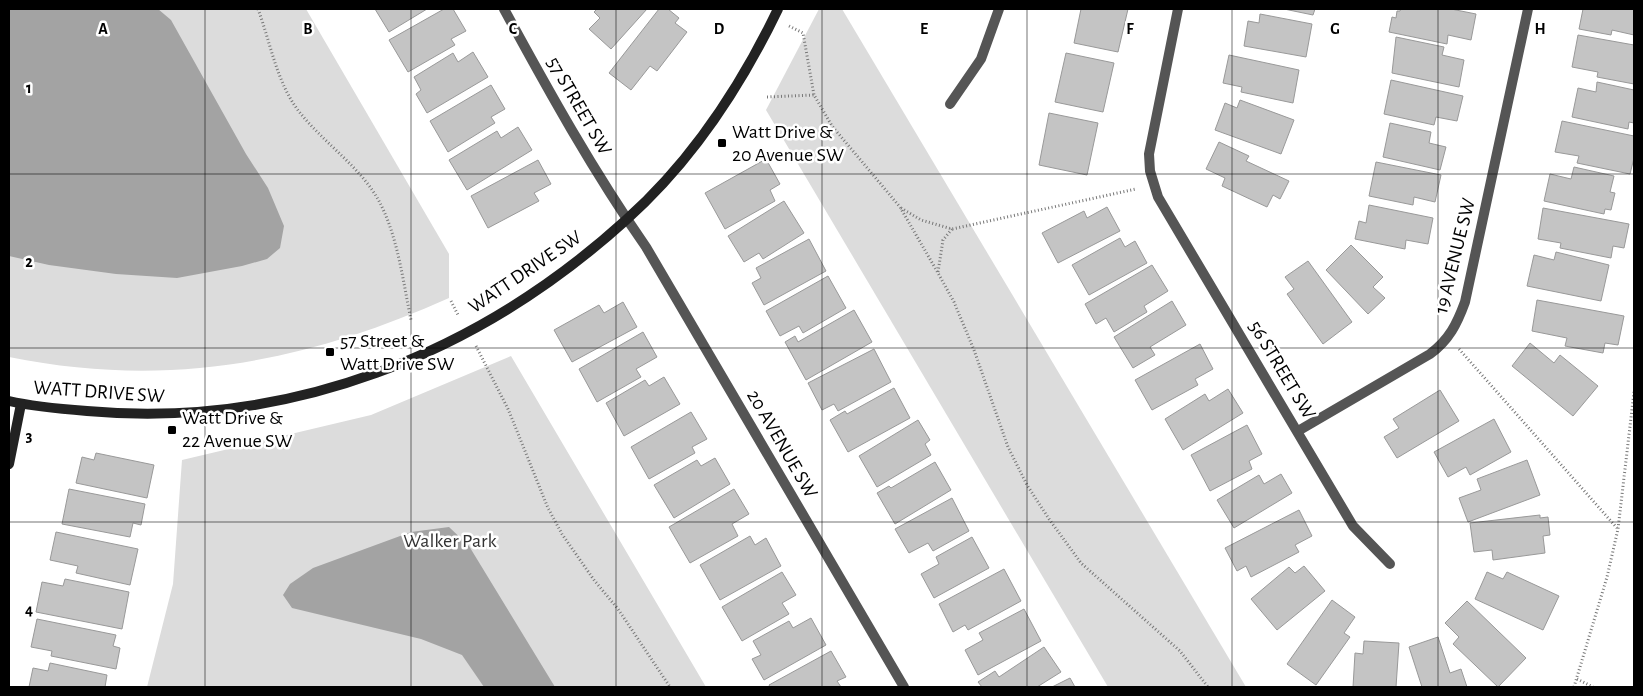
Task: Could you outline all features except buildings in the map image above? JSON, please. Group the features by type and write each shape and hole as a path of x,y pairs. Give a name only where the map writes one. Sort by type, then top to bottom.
{"street":[{"name":"57 STREET SW","path":"504,9 547,88 627,219"},
{"name":"WATT DRIVE SW","path":"9,401 21,404 118,414 198,413 277,402 355,382 437,348 504,311 582,256 627,219 683,158 721,108 751,62 778,9"},
{"path":"950,104 981,59 999,9"},
{"name":"56 STREET SW","path":"1178,9 1151,138 1149,154 1154,185 1163,208 1298,431 1353,526 1390,564"},
{"name":"19 AVENUE SW","path":"1298,431 1430,354 1448,338 1455,328 1465,302 1528,9"},
{"name":"20 AVENUE SW","path":"627,219 646,247 904,687"},
{"path":"9,464 21,404"}],"path":[{"path":"258,9 282,82 301,114 364,182 382,208 390,225 412,320"},
{"path":"794,29 803,33 814,95 832,126 900,207 954,302 974,350 1008,447 1049,519 1081,564 1180,651 1208,687"},
{"path":"767,97 814,95"},
{"path":"900,207 921,220 952,229 1154,185"},
{"path":"938,273 943,240 952,229"},
{"path":"451,301 460,317"},
{"path":"1448,338 1618,528"},
{"path":"474,343 508,408 548,508 562,534 594,580 618,609 670,687"},
{"path":"1574,687 1607,577 1618,528 1634,392"},
{"path":"1577,679 1593,687"}],"green space":[{"path":"9,9 306,9 449,254 449,298 395,321 341,339 288,354 234,364 180,370 124,370 68,366 9,357"},
{"path":"819,9 842,9 1246,687 1108,687 766,110"},
{"name":"Walker Park","path":"511,356 706,687 147,687 173,584 182,460 371,415"}],"shaded area":[{"path":"9,9 158,9 171,20 246,154 268,188 284,226 280,248 267,259 242,266 177,278 116,274 49,265 9,256"},
{"path":"449,527 469,546 555,687 484,687 462,655 421,639 292,608 283,595 290,584 313,568 411,532"}],"place":[{"name":"Watt Drive & 20 Avenue SW","path":"722,143"},
{"name":"57 Street & Watt Drive SW","path":"330,352"},
{"name":"Watt Drive & 22 Avenue SW","path":"172,430"}]}
